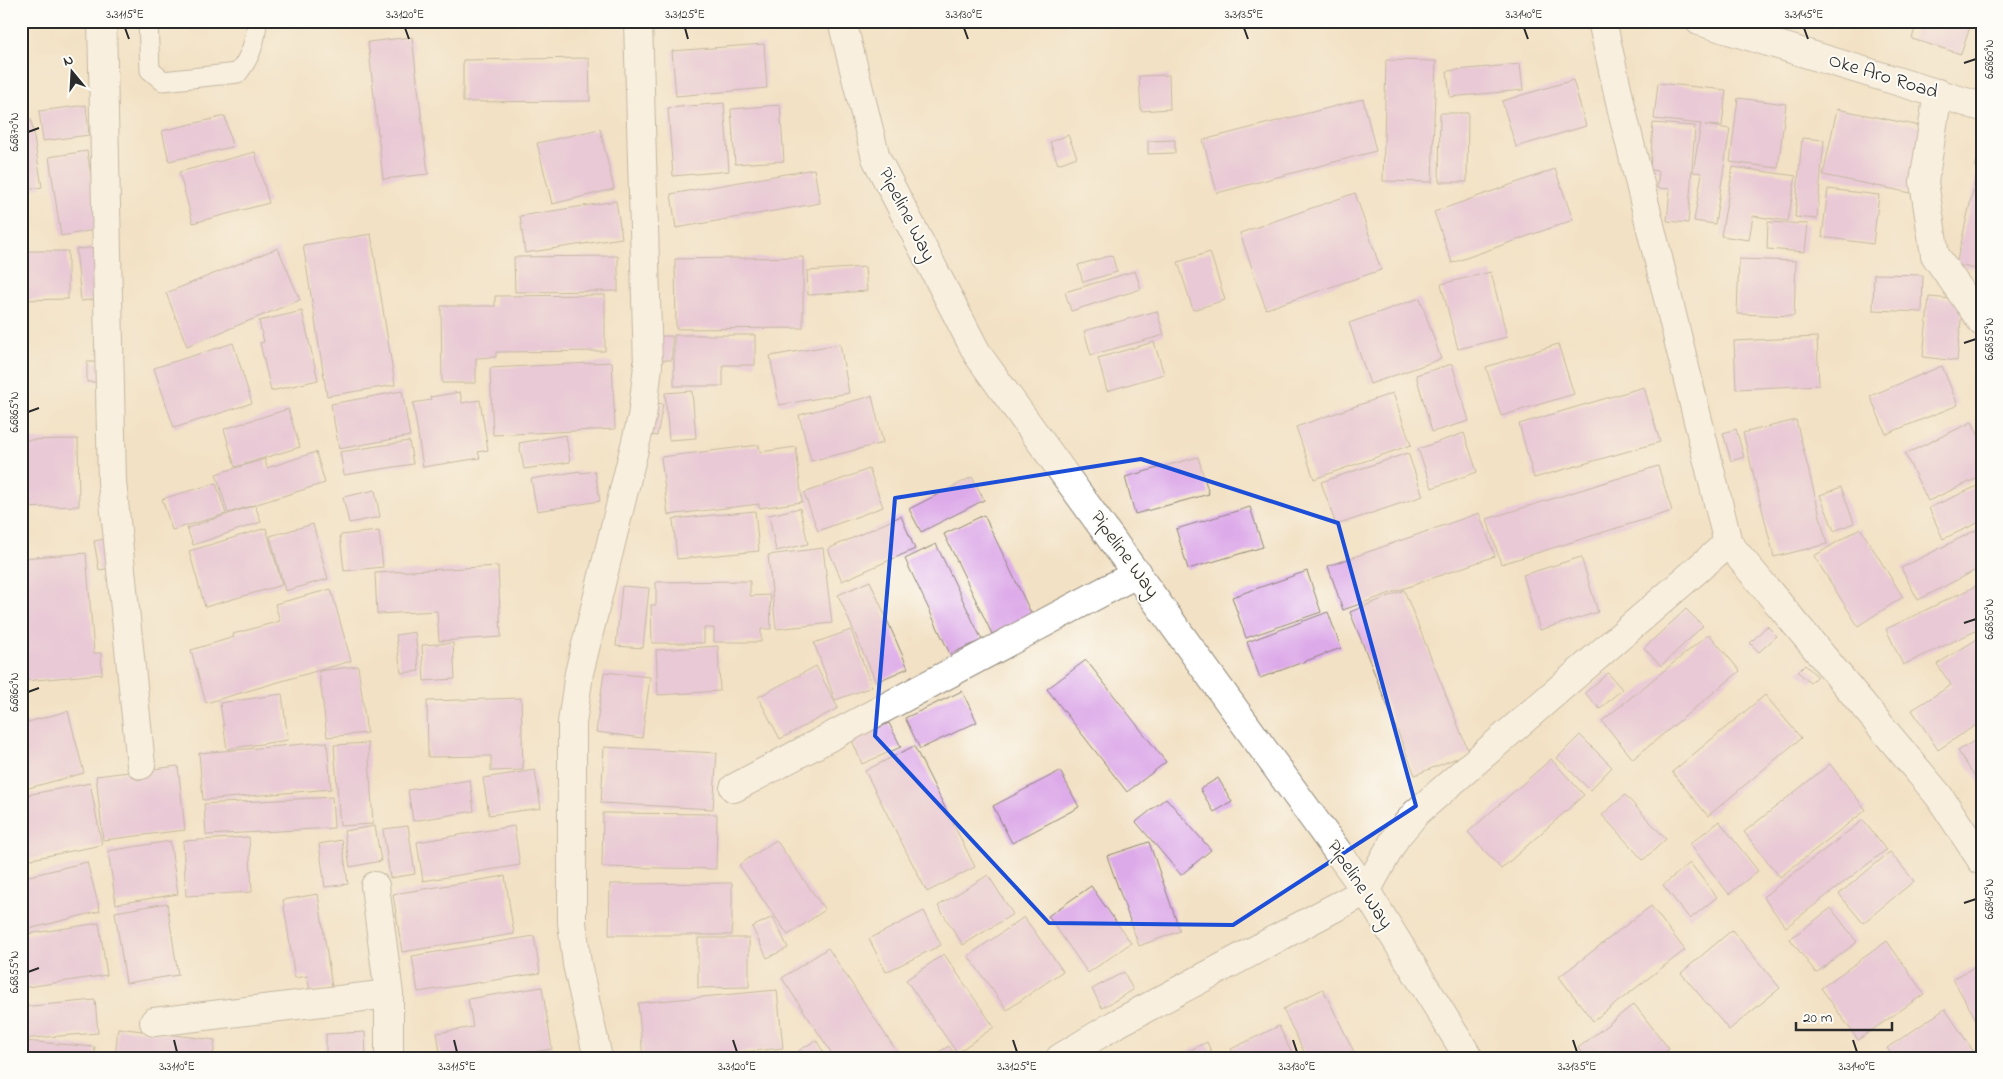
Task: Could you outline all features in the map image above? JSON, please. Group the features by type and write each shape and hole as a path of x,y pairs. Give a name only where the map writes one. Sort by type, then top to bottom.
{"street":[{"path":"102,21 112,482 141,765"},
{"path":"598,1058 577,964 572,922 572,722 579,673 642,417 648,366 638,21"},
{"name":"Pipeline Way","path":"842,21 876,158 978,355 1138,573 1366,891 1469,1058"},
{"path":"1602,21 1728,543 1939,796 1982,861"},
{"name":"Oke Aro Road","path":"1701,21 1982,106"},
{"path":"1938,93 1924,182 1935,256 1982,322"},
{"path":"1060,1058 1116,1024 1366,891 1396,837 1416,813 1728,543"},
{"path":"734,788 1138,573"},
{"path":"375,886 390,994 388,1058"},
{"path":"154,1022 390,994"}],"lane":[{"path":"148,21 150,70 163,81 238,73 248,60 256,36 257,21"}],"highlighted area":[{"path":"1141,459 1338,523 1416,806 1233,925 1049,923 875,736 895,498"}],"building":[{"path":"1917,21 1972,21 1961,54 1912,39"},
{"path":"412,37 428,174 383,179 368,42"},
{"path":"764,44 767,88 676,96 672,51"},
{"path":"589,58 590,101 463,102 463,60"},
{"path":"1386,60 1436,61 1432,182 1383,181"},
{"path":"1520,64 1523,90 1450,97 1447,71"},
{"path":"1169,75 1170,109 1141,111 1139,76"},
{"path":"1573,80 1586,126 1516,147 1502,101"},
{"path":"1658,83 1726,90 1722,126 1705,125 1730,129 1715,224 1694,221 1702,173 1693,172 1701,124 1654,119"},
{"path":"1738,98 1786,104 1778,168 1730,162"},
{"path":"1363,99 1376,151 1217,193 1203,140"},
{"path":"724,103 729,171 673,176 668,108"},
{"path":"86,105 89,135 43,141 39,111"},
{"path":"780,105 784,161 735,164 731,109"},
{"path":"1837,109 1925,127 1911,193 1823,175"},
{"path":"1440,113 1468,113 1467,182 1439,182"},
{"path":"225,116 232,147 169,161 162,131"},
{"path":"31,119 42,187 21,191 21,120"},
{"path":"1653,123 1695,126 1688,223 1667,221 1670,189 1657,188 1659,171 1650,170"},
{"path":"600,129 614,189 552,204 537,143"},
{"path":"1068,135 1077,157 1058,164 1050,142"},
{"path":"1802,138 1824,140 1817,219 1795,217"},
{"path":"1175,140 1175,153 1148,154 1148,141"},
{"path":"1982,147 1982,169 1975,167"},
{"path":"87,151 100,229 61,236 49,157"},
{"path":"255,152 269,203 193,223 179,172"},
{"path":"1733,167 1796,176 1788,221 1753,216 1749,240 1721,236"},
{"path":"814,169 820,203 676,228 671,194"},
{"path":"1555,169 1573,220 1452,263 1434,212"},
{"path":"1977,173 1982,175 1982,270 1956,265"},
{"path":"1828,189 1879,195 1873,244 1822,237"},
{"path":"1355,193 1381,270 1266,309 1240,233"},
{"path":"616,201 622,238 525,253 520,216"},
{"path":"1768,222 1808,224 1805,252 1767,249"},
{"path":"371,234 395,385 327,396 303,245"},
{"path":"101,247 106,298 81,301 76,249"},
{"path":"278,248 300,300 187,346 166,293"},
{"path":"21,251 68,251 68,299 21,300"},
{"path":"1210,252 1225,300 1193,310 1178,262"},
{"path":"1112,255 1117,272 1083,282 1078,265"},
{"path":"618,256 618,291 515,292 514,257"},
{"path":"803,257 803,328 676,329 675,259"},
{"path":"1739,259 1796,261 1794,316 1737,314"},
{"path":"865,267 867,291 808,295 807,271"},
{"path":"1135,271 1141,289 1071,311 1065,292"},
{"path":"1491,272 1507,337 1458,349 1441,284"},
{"path":"1874,274 1923,275 1922,312 1873,310"},
{"path":"605,295 605,351 496,352 496,357 476,358 476,383 442,383 441,306 495,306 495,296"},
{"path":"1929,297 1963,300 1957,361 1923,357"},
{"path":"1420,298 1441,359 1370,384 1349,323"},
{"path":"302,311 318,380 271,391 260,343 264,342 259,321"},
{"path":"1157,311 1164,335 1091,355 1084,331"},
{"path":"674,335 755,335 755,365 723,365 723,386 674,386"},
{"path":"659,336 672,336 672,360 659,360"},
{"path":"1817,337 1819,385 1736,389 1734,341"},
{"path":"1154,342 1164,374 1107,391 1098,358"},
{"path":"233,343 252,403 174,428 154,368"},
{"path":"840,344 849,393 779,405 770,356"},
{"path":"1558,344 1574,394 1501,416 1486,367"},
{"path":"87,362 105,362 105,382 87,382"},
{"path":"612,362 615,429 493,435 490,368"},
{"path":"1452,364 1469,421 1432,432 1416,375"},
{"path":"1942,366 1958,405 1886,434 1870,396"},
{"path":"1644,387 1660,442 1534,478 1519,424"},
{"path":"402,391 410,436 339,449 331,404"},
{"path":"692,391 696,438 669,440 665,393"},
{"path":"460,392 462,403 480,400 488,450 478,452 480,458 423,467 413,403 431,400 430,397"},
{"path":"1393,393 1411,445 1314,479 1296,427"},
{"path":"872,396 883,443 811,461 799,415"},
{"path":"649,402 663,404 657,436 643,433"},
{"path":"288,409 300,447 235,467 224,429"},
{"path":"1796,420 1827,544 1774,557 1743,433"},
{"path":"1972,422 1982,442 1982,476 1928,501 1905,454"},
{"path":"1736,429 1744,457 1731,461 1723,433"},
{"path":"1464,433 1477,472 1432,488 1418,449"},
{"path":"566,435 570,462 524,469 519,443"},
{"path":"78,439 79,506 21,508 21,440"},
{"path":"409,441 413,464 344,475 340,452"},
{"path":"759,445 760,452 796,447 802,502 759,508 759,504 668,515 661,457"},
{"path":"316,452 325,483 228,513 216,474 265,459 267,468"},
{"path":"1408,453 1423,496 1336,525 1321,482"},
{"path":"1198,457 1209,494 1135,514 1125,477"},
{"path":"1658,466 1672,511 1501,564 1487,519"},
{"path":"869,469 883,507 818,531 804,493"},
{"path":"580,471 581,473 595,471 600,501 537,511 531,479"},
{"path":"972,477 984,500 921,532 909,509"},
{"path":"216,483 226,514 172,530 162,499"},
{"path":"1982,484 1982,521 1943,539 1929,508"},
{"path":"1841,487 1854,523 1834,531 1820,495"},
{"path":"375,490 380,517 349,523 343,497"},
{"path":"255,505 261,522 193,545 187,528"},
{"path":"1250,507 1263,547 1188,569 1176,529"},
{"path":"800,508 808,544 776,551 769,515"},
{"path":"755,511 759,551 677,559 673,519"},
{"path":"1479,513 1495,556 1343,610 1328,566"},
{"path":"984,515 1032,615 992,634 944,534"},
{"path":"901,516 915,549 842,581 828,549"},
{"path":"313,524 328,579 285,591 270,536"},
{"path":"1982,527 1982,567 1918,600 1901,568"},
{"path":"266,528 282,585 205,607 189,551"},
{"path":"1860,528 1903,597 1858,626 1814,556"},
{"path":"379,531 383,567 344,571 340,535"},
{"path":"114,537 119,567 99,570 94,541"},
{"path":"936,544 982,640 950,654 905,559"},
{"path":"823,548 832,623 776,629 768,555"},
{"path":"86,553 94,653 101,653 102,674 25,681 21,633 21,558"},
{"path":"1581,557 1598,612 1540,630 1523,575"},
{"path":"498,566 501,637 439,641 437,611 377,614 375,573"},
{"path":"1307,571 1321,612 1246,638 1232,597"},
{"path":"750,581 750,596 770,595 771,629 761,629 761,642 714,642 714,628 704,628 704,643 652,643 651,605 656,605 656,582"},
{"path":"870,581 908,668 876,682 838,595"},
{"path":"1982,583 1982,628 1903,665 1886,629"},
{"path":"622,586 649,588 643,648 616,646"},
{"path":"331,589 351,661 206,703 191,650 234,637 233,634 280,621 275,604"},
{"path":"1404,590 1469,753 1415,775 1350,612"},
{"path":"1686,609 1703,626 1661,666 1644,648"},
{"path":"1328,612 1341,648 1260,678 1247,642"},
{"path":"1767,626 1777,636 1759,652 1750,643"},
{"path":"851,630 872,687 835,700 814,643"},
{"path":"415,632 419,671 401,673 396,635"},
{"path":"1709,634 1740,671 1633,759 1602,721"},
{"path":"1982,636 1982,721 1938,750 1912,710 1951,685 1937,664"},
{"path":"453,643 455,679 424,681 422,645"},
{"path":"718,646 720,691 658,695 656,650"},
{"path":"1086,660 1166,762 1127,792 1047,689"},
{"path":"1805,665 1817,676 1810,683 1798,672"},
{"path":"358,666 367,733 327,737 319,671"},
{"path":"816,666 838,708 780,739 758,697"},
{"path":"604,672 650,677 642,738 596,732"},
{"path":"1608,673 1622,689 1600,709 1585,693"},
{"path":"962,691 977,722 920,749 905,718"},
{"path":"282,694 288,740 227,749 220,703"},
{"path":"1765,695 1801,738 1708,816 1672,772"},
{"path":"521,698 523,770 491,771 491,756 428,757 427,701"},
{"path":"68,711 84,773 21,790 21,724"},
{"path":"889,723 901,747 862,764 852,740"},
{"path":"1580,735 1612,767 1590,790 1557,758"},
{"path":"1982,736 1982,787 1958,751"},
{"path":"327,742 331,789 203,800 199,753"},
{"path":"368,743 373,824 340,826 334,745"},
{"path":"914,746 975,867 927,892 865,771"},
{"path":"604,747 717,753 713,809 601,803"},
{"path":"1551,759 1584,795 1501,869 1468,832"},
{"path":"1830,764 1866,810 1780,877 1744,832"},
{"path":"178,766 185,830 103,840 96,776"},
{"path":"535,770 541,808 489,815 483,778"},
{"path":"1060,771 1079,807 1012,843 993,806"},
{"path":"1218,778 1232,802 1214,812 1200,789"},
{"path":"470,780 474,811 413,821 408,790"},
{"path":"90,783 102,845 21,861 21,796"},
{"path":"1625,795 1666,839 1643,860 1602,815"},
{"path":"332,797 334,828 206,835 204,804"},
{"path":"1166,798 1211,850 1181,875 1136,822"},
{"path":"603,813 717,814 716,869 602,867"},
{"path":"1863,820 1886,850 1786,927 1763,897"},
{"path":"1719,821 1758,871 1729,894 1690,844"},
{"path":"375,826 381,861 350,867 344,831"},
{"path":"408,826 415,874 390,878 383,829"},
{"path":"514,826 520,865 423,881 417,842"},
{"path":"249,837 252,892 186,896 183,841"},
{"path":"342,840 348,884 325,887 319,844"},
{"path":"776,840 825,910 788,935 739,865"},
{"path":"170,841 178,894 116,904 108,851"},
{"path":"1149,842 1180,931 1139,946 1107,856"},
{"path":"1890,852 1914,881 1863,923 1839,894"},
{"path":"87,862 100,911 21,931 21,878"},
{"path":"1690,863 1717,897 1690,919 1663,885"},
{"path":"988,875 1013,914 963,945 938,906"},
{"path":"505,876 514,934 402,952 393,894"},
{"path":"732,883 732,935 609,935 610,884"},
{"path":"1091,886 1131,943 1088,973 1048,916"},
{"path":"318,894 332,987 310,991 307,976 295,978 283,900"},
{"path":"167,903 178,975 126,983 115,912"},
{"path":"1651,906 1685,950 1593,1021 1559,977"},
{"path":"1831,908 1857,942 1816,973 1790,939"},
{"path":"924,911 941,945 886,972 869,939"},
{"path":"773,917 788,948 767,958 752,927"},
{"path":"1024,917 1063,971 1007,1010 968,956"},
{"path":"99,923 107,975 21,988 21,935"},
{"path":"1732,930 1780,988 1729,1030 1681,973"},
{"path":"534,936 540,973 418,992 412,956"},
{"path":"698,938 749,938 749,987 698,988"},
{"path":"1887,941 1924,994 1858,1040 1821,988"},
{"path":"828,948 901,1058 835,1058 782,978"},
{"path":"944,954 994,1027 957,1053 906,980"},
{"path":"1982,963 1982,1030 1953,979"},
{"path":"1124,972 1133,990 1102,1008 1092,989"},
{"path":"542,987 552,1049 496,1058 441,1058 437,1033 473,1027 468,999"},
{"path":"1323,989 1357,1058 1307,1058 1283,1009"},
{"path":"777,990 783,1048 682,1058 643,1058 638,1003"},
{"path":"95,1000 98,1033 21,1039 21,1007"},
{"path":"1634,1004 1669,1049 1658,1058 1585,1058 1578,1048"},
{"path":"1945,1009 1978,1058 1894,1058 1887,1048"},
{"path":"1279,1026 1294,1058 1236,1058 1231,1049"},
{"path":"118,1028 215,1040 213,1058 115,1058"},
{"path":"365,1032 366,1058 283,1058 326,1054 326,1034"},
{"path":"816,1040 827,1058 787,1058"},
{"path":"24,1041 95,1047 94,1058 22,1058"},
{"path":"1207,1042 1214,1058 1174,1058"},
{"path":"949,1046 957,1058 936,1058 934,1055"}]}
